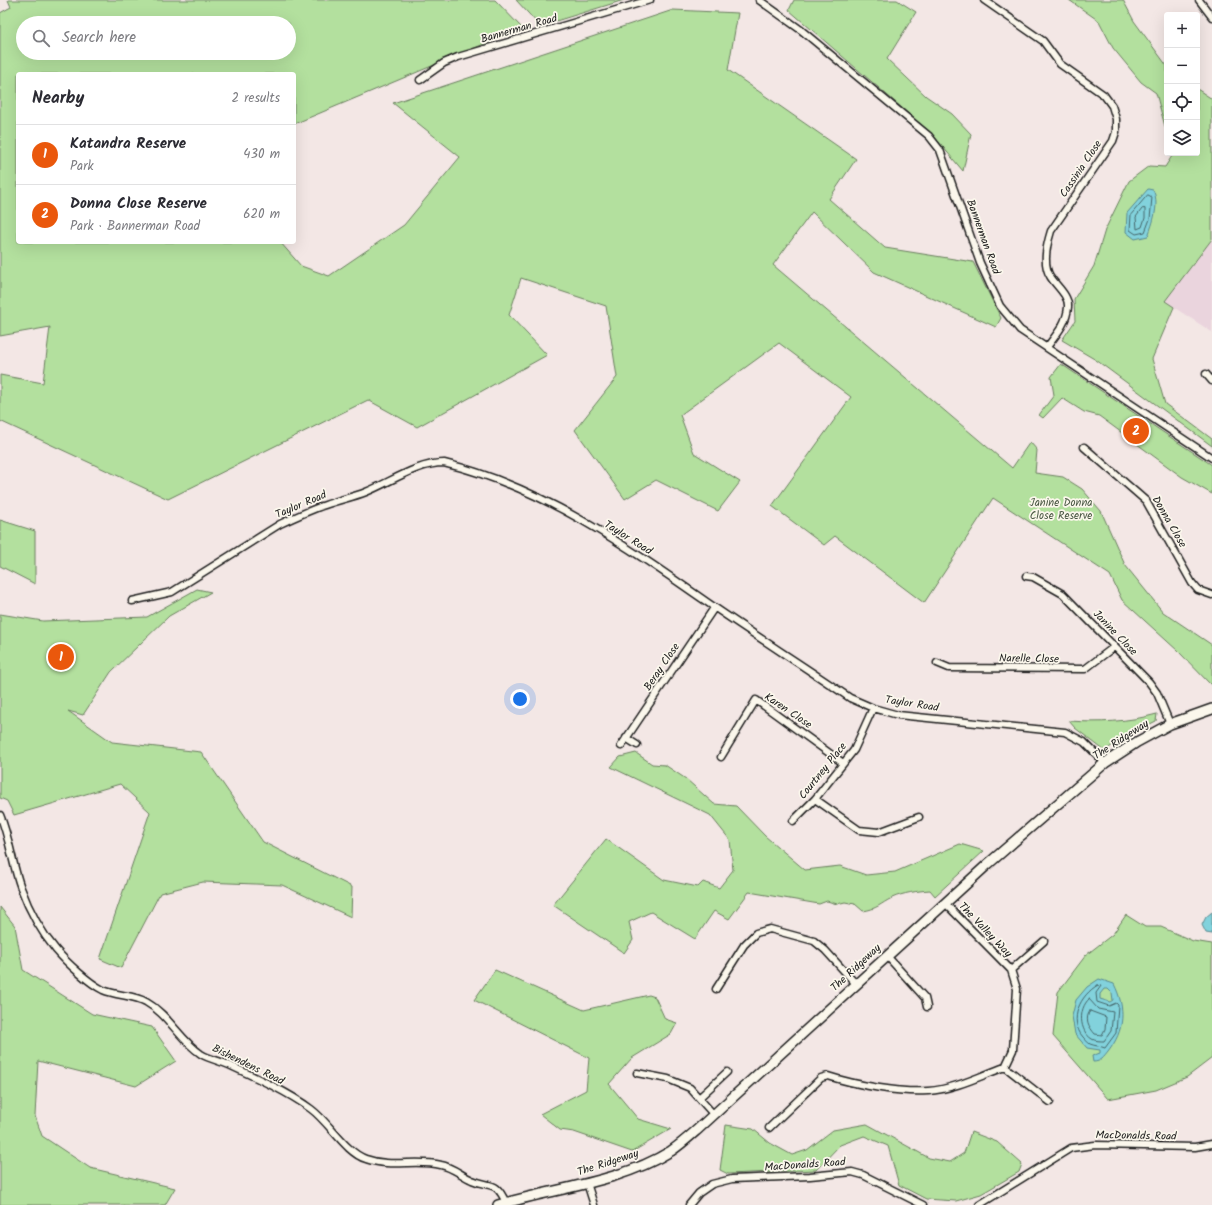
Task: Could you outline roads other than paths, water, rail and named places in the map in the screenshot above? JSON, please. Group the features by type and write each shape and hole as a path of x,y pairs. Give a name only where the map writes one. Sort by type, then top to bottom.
{"street":[{"name":"Bannerman Road","path":"420,80 444,62 458,57 650,0"},
{"name":"Bannerman Road","path":"759,0 801,30 929,136 940,150 980,263 1000,306 1020,330 1212,458"},
{"name":"Cassinia Close","path":"984,0 1043,41 1060,64 1104,95 1112,106 1116,119 1116,132 1113,141 1051,231 1046,245 1046,262 1050,275 1062,290 1069,306 1063,325 1047,347"},
{"path":"1199,0 1212,17"},
{"path":"1206,374 1212,381"},
{"name":"Donna Close","path":"1084,447 1146,501 1192,583 1198,590 1212,595"},
{"name":"Taylor Road","path":"132,601 172,592 280,524 324,505 364,493 407,473 434,463 453,465 513,486 554,504 675,580 714,608 850,698 873,708 898,715 1065,732 1084,742 1104,763"},
{"name":"Janine Close","path":"1026,576 1033,577 1063,594 1149,682 1157,693 1170,724"},
{"name":"Beray Close","path":"621,746 714,608"},
{"name":"Narelle Close","path":"937,663 949,668 1085,669 1114,647"},
{"name":"Karen Close","path":"720,757 756,700 843,763"},
{"name":"Courtney Place","path":"793,821 815,799 854,750 873,708"},
{"name":"The Ridgeway","path":"502,1204 587,1183 644,1165 671,1151 714,1115 945,903 1104,763 1137,742 1170,724 1212,709"},
{"path":"626,738 637,745"},
{"path":"815,799 859,830 879,832 919,817"},
{"name":"Bishendens Road","path":"0,815 12,851 20,887 39,926 57,951 87,979 103,990 145,1001 159,1010 171,1025 201,1054 256,1077 311,1108 333,1128 352,1152 366,1159 392,1164 423,1162 442,1165 472,1180 495,1186 501,1190 502,1204"},
{"name":"The Valley Way","path":"945,903 1011,970 1017,989 1014,1042 1013,1050 1005,1067"},
{"path":"716,989 744,945 756,933 770,929 814,941 825,950 856,984"},
{"path":"1011,970 1044,941"},
{"path":"887,956 925,998 927,1007"},
{"path":"769,1128 821,1078 828,1076 882,1088 928,1091 962,1083 1005,1067 1050,1102"},
{"path":"700,1097 727,1072"},
{"path":"637,1073 677,1083 690,1088 700,1097 714,1115"},
{"name":"MacDonalds Road","path":"979,1205 1071,1148 1095,1144 1195,1147 1212,1144"},
{"name":"MacDonalds Road","path":"689,1205 699,1193 712,1184 732,1179 810,1176 852,1172 863,1175 923,1205"},
{"path":"587,1183 594,1205"}],"water":[{"path":"1148,189 1153,190 1155,195 1156,207 1154,219 1148,236 1135,239 1126,232 1127,213"},
{"path":"1212,912 1212,934 1206,933 1202,925 1206,917"},
{"path":"1099,979 1114,984 1121,1002 1122,1010 1121,1027 1114,1044 1104,1057 1096,1062 1093,1062 1092,1056 1100,1053 1100,1050 1087,1048 1075,1034 1072,1016 1076,1000 1087,987","holes":["1104,989 1108,989 1112,993 1113,1000 1110,1002 1100,999 1100,994"]}],"place":[{"name":"Donna Close Reserve","path":"1136,431"},
{"name":"Katandra Reserve","path":"61,657"}],"park label":[{"name":"Janine Donna Close Reserve","path":"1061,509"}]}
